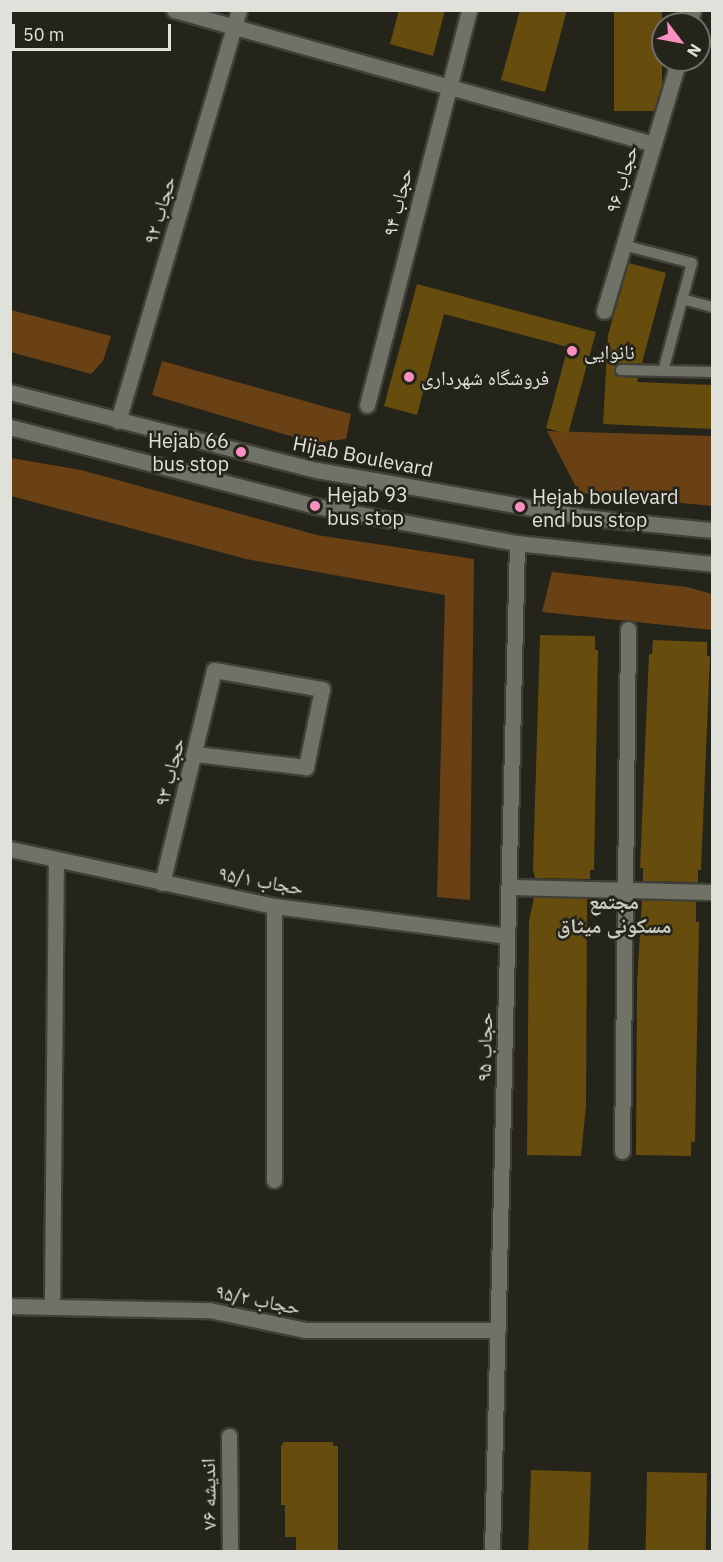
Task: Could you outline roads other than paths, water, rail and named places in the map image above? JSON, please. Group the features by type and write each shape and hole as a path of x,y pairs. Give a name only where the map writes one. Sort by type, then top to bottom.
{"street":[{"path":"174,10 654,144"},
{"name":"حجاب ۹۲","path":"118,421 239,10"},
{"name":"حجاب ۹۴","path":"367,405 469,10"},
{"name":"حجاب ۹۶","path":"604,311 675,72"},
{"name":"Hijab Boulevard","path":"10,392 317,470 583,517 712,531"},
{"path":"10,428 315,506 517,543 712,564"},
{"name":"حجاب ۹۵","path":"492,1551 517,543"},
{"path":"622,1151 628,629"},
{"name":"حجاب ۹۳","path":"162,883 196,754 214,670 322,689 306,768 196,754"},
{"name":"حجاب ۹۵/۱","path":"10,849 56,861 274,906 507,936"},
{"path":"52,1306 56,861"},
{"path":"509,887 712,892"},
{"path":"274,906 274,1180"},
{"name":"حجاب ۹۵/۲","path":"10,1306 209,1310 306,1330 498,1330"},
{"name":"اندیشه ۷۶","path":"229,1436 230,1551"}],"lane":[{"path":"623,246 692,263 663,371"},
{"path":"682,299 712,307"},
{"path":"621,370 712,372"}],"place":[{"name":"نانوایی","path":"572,351"},
{"name":"فروشگاه شهرداری","path":"409,377"},
{"name":"Hejab 66 bus stop","path":"241,452"},
{"name":"Hejab 93 bus stop","path":"315,506"},
{"name":"Hejab boulevard end bus stop","path":"520,507"}],"district":[{"name":"مجتمع مسکونی میثاق","path":"614,913"}]}
